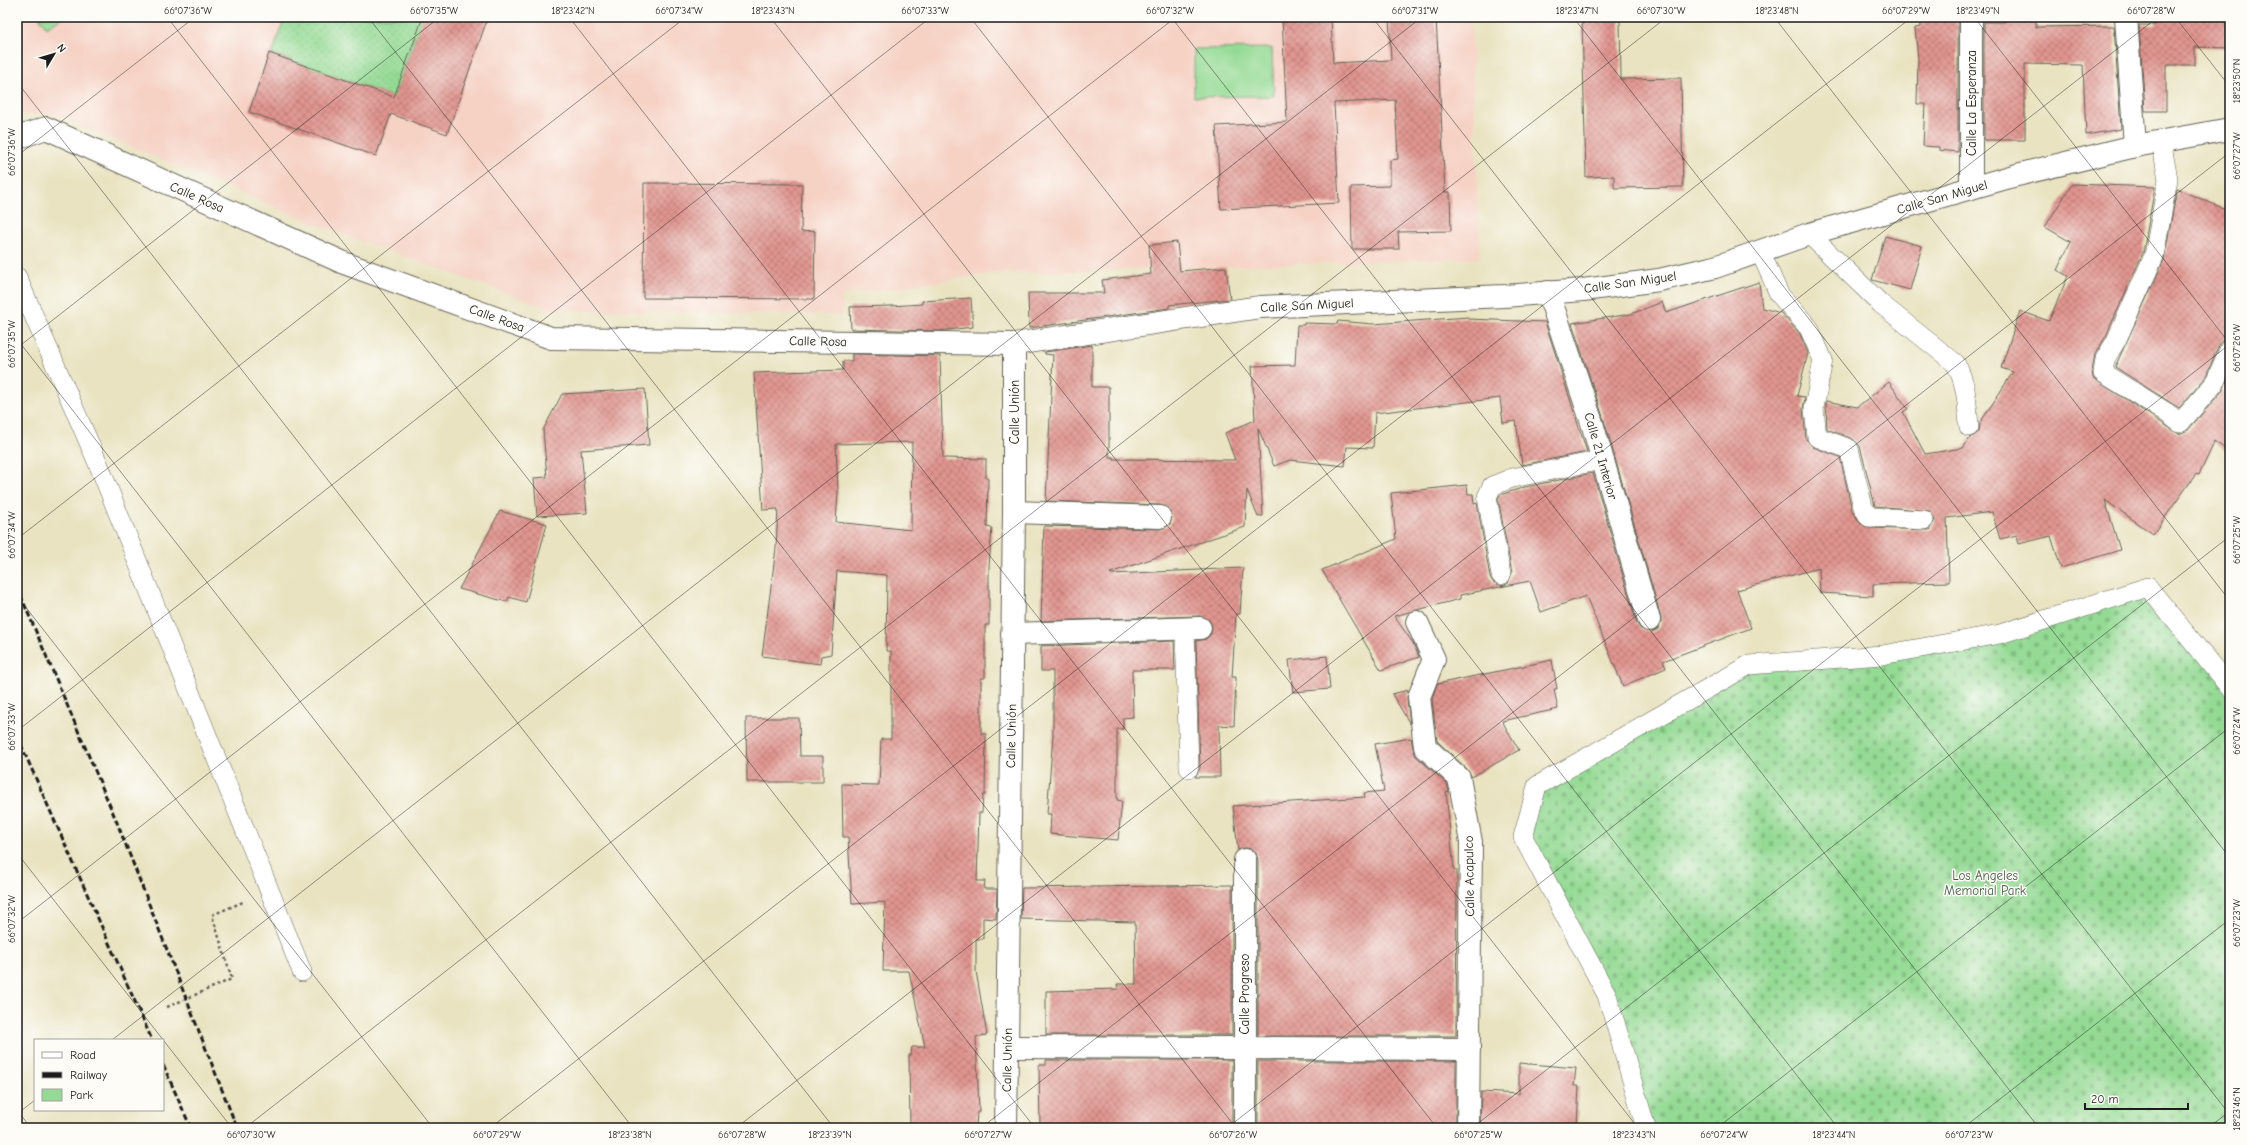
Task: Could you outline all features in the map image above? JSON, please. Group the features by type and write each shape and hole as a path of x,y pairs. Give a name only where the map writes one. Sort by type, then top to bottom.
{"street":[{"name":"Calle La Esperanza","path":"1971,17 1971,188"},
{"path":"2126,17 2135,146"},
{"name":"Calle Rosa","path":"17,138 46,128 344,263 551,338 1014,344"},
{"name":"Calle San Miguel","path":"1014,344 1260,307 1548,292 1659,280 1715,267 1809,234 1971,188 2135,146 2230,129"},
{"name":"Calle 21 Interior","path":"1548,292 1592,423 1649,620"},
{"name":"Calle Unión","path":"1006,1128 1014,512 1014,344"},
{"path":"1014,512 1160,517"},
{"name":"Calle Acapulco","path":"1417,622 1434,658 1419,696 1425,746 1459,778 1471,842 1468,1128"},
{"path":"1012,634 1193,628"},
{"name":"Calle Progreso","path":"1245,860 1245,1128"},
{"path":"1007,1047 1469,1049"}],"lane":[{"path":"2161,141 2168,179 2154,256 2116,341 2105,359 2103,373 2166,412 2180,423 2214,384 2230,348"},
{"path":"1809,234 1881,304 1955,363 1962,374 1966,389 1969,427"},
{"path":"1760,250 1779,294 1809,328 1823,360 1814,408 1817,437 1849,449 1863,507 1869,517 1924,520"},
{"path":"17,276 100,468 302,972"},
{"path":"1501,575 1487,497 1492,486 1497,482 1512,478 1602,460"},
{"path":"1646,1128 1607,996 1523,837 1537,786 1749,665 1882,656 2000,634 2148,587 2230,688"},
{"path":"1189,768 1193,628"}],"path":[{"path":"167,1007 232,979 212,915 269,890"}],"shaded area":[{"path":"17,17 1471,17 1480,258 991,274 842,295 843,315 554,310 320,226 53,114 17,115"}],"green space":[{"path":"39,17 63,17 47,28"},
{"path":"285,17 423,17 394,97 272,54"},
{"path":"1272,48 1274,96 1194,97 1194,49"},
{"name":"Los Angeles Memorial Park","path":"2148,587 2230,688 2230,1128 1646,1128 1607,995 1523,837 1537,786 1749,665 2000,634"}],"building":[{"path":"423,17 488,17 447,134 391,114 376,156 249,112 269,53 394,97"},
{"path":"1282,17 1331,17 1333,63 1391,60 1389,17 1436,17 1445,192 1450,192 1451,231 1398,232 1399,249 1352,249 1351,187 1390,186 1390,160 1398,159 1395,100 1334,103 1339,203 1221,209 1216,126 1287,122"},
{"path":"1920,17 1956,17 1956,22 1958,22 1958,152 1939,150 1939,147 1923,146 1925,104 1917,104 1918,59 1915,28 1921,27"},
{"path":"2005,17 2036,17 2036,27 2114,26 2121,129 2086,135 2083,65 2025,64 2025,140 1984,140 1984,22 2005,22"},
{"path":"2156,17 2230,17 2230,48 2195,47 2195,65 2166,65 2166,111 2145,111 2139,25 2156,25"},
{"path":"1620,20 1621,79 1681,78 1683,187 1614,188 1614,176 1586,177 1582,21"},
{"path":"644,183 802,184 801,232 815,231 814,299 643,298"},
{"path":"2072,184 2155,187 2143,253 2106,336 2095,354 2092,371 2093,378 2179,434 2188,430 2222,391 2230,375 2230,453 2215,441 2199,475 2196,474 2153,534 2105,500 2120,550 2061,568 2051,536 2019,544 2017,535 2000,539 1992,512 1947,518 1949,582 1873,584 1873,596 1820,593 1819,568 1737,590 1751,628 1663,661 1666,668 1623,686 1586,596 1541,612 1530,581 1460,595 1460,599 1394,616 1413,643 1419,657 1381,670 1322,570 1396,539 1391,493 1467,485 1468,494 1473,494 1474,504 1477,503 1490,577 1493,582 1503,586 1508,583 1512,573 1498,498 1500,495 1525,487 1593,473 1637,624 1641,629 1652,632 1658,629 1661,623 1661,617 1604,420 1572,323 1631,314 1662,302 1666,313 1759,282 1762,308 1781,313 1800,334 1808,353 1797,396 1805,397 1803,409 1806,439 1813,447 1840,457 1852,510 1860,523 1868,528 1929,530 1935,520 1930,511 1875,506 1860,446 1853,439 1827,429 1826,401 1857,407 1889,382 1908,409 1903,412 1925,454 1963,448 1970,438 1979,432 1980,423 2013,372 2001,368 2020,311 2049,321 2068,276 2057,270 2071,242 2045,227"},
{"path":"2177,189 2230,211 2230,337 2224,339 2220,343 2205,378 2179,408 2115,367 2164,260"},
{"path":"1885,236 1922,246 1910,290 1872,280"},
{"path":"1177,242 1180,271 1226,267 1230,299 1169,305 1169,308 1029,328 1028,293 1104,293 1102,280 1151,274 1149,245"},
{"path":"971,298 973,327 939,331 851,329 850,307 922,304 922,301"},
{"path":"1468,317 1468,319 1545,322 1587,452 1522,465 1516,421 1503,423 1500,398 1375,413 1373,448 1347,447 1345,466 1290,460 1274,466 1258,428 1263,516 1258,517 1247,490 1245,527 1110,573 1243,568 1240,614 1236,614 1232,677 1236,677 1234,726 1219,725 1220,777 1195,777 1200,768 1196,641 1206,639 1211,634 1212,627 1210,621 1200,616 1041,621 1044,526 1160,529 1170,524 1172,517 1167,507 1160,505 1046,501 1053,355 1045,354 1045,352 1092,345 1092,387 1109,387 1109,457 1113,457 1113,459 1235,460 1225,433 1255,420 1252,366 1295,365 1297,325 1304,325 1304,323 1337,324 1338,321 1373,324"},
{"path":"852,354 940,356 943,458 986,459 986,478 988,479 987,527 992,528 989,566 989,625 985,625 985,678 981,678 981,734 986,734 985,795 983,795 982,813 979,813 977,881 985,881 984,889 997,889 996,919 983,918 983,939 976,939 976,971 987,1035 976,1037 979,1112 977,1112 976,1128 910,1128 909,1055 911,1055 912,1047 925,1047 909,971 883,971 885,902 852,904 848,837 843,837 842,784 879,785 881,739 891,739 891,651 886,651 887,575 837,571 831,654 821,656 820,664 762,656 776,548 778,509 763,510 754,373 843,370 843,361 852,361","holes":["912,442 911,530 836,522 838,492 836,444"]},
{"path":"645,389 649,445 581,450 587,513 537,516 534,478 547,477 543,430 562,394"},
{"path":"500,511 547,524 526,602 509,597 507,602 459,589"},
{"path":"1174,641 1175,670 1132,670 1133,717 1123,718 1123,729 1117,729 1117,800 1122,801 1118,840 1050,834 1051,814 1047,814 1053,735 1053,671 1041,671 1041,646"},
{"path":"1327,656 1330,689 1293,692 1289,660"},
{"path":"1552,660 1557,689 1554,689 1558,709 1502,721 1519,750 1472,777 1467,769 1437,741 1432,699 1437,684"},
{"path":"1408,690 1407,698 1410,724 1392,694"},
{"path":"746,718 799,718 800,756 823,756 823,782 747,782"},
{"path":"1411,738 1416,756 1447,784 1449,791 1446,792 1454,870 1457,870 1456,1036 1258,1036 1258,860 1256,853 1251,849 1245,848 1238,850 1233,806 1365,797 1364,793 1384,791 1375,744"},
{"path":"1232,885 1232,1035 1046,1035 1046,991 1118,989 1117,984 1136,984 1135,922 1021,919 1022,888"},
{"path":"1046,1060 1232,1060 1232,1128 1040,1128 1039,1065 1046,1065"},
{"path":"1258,1061 1456,1061 1456,1128 1258,1128"},
{"path":"1519,1063 1576,1068 1574,1086 1579,1086 1577,1126 1566,1125 1566,1128 1480,1128 1481,1092 1519,1094"}],"railway":[{"path":"17,587 116,820 237,1128"},
{"path":"17,736 152,1039"},
{"path":"164,1067 191,1128"}]}
